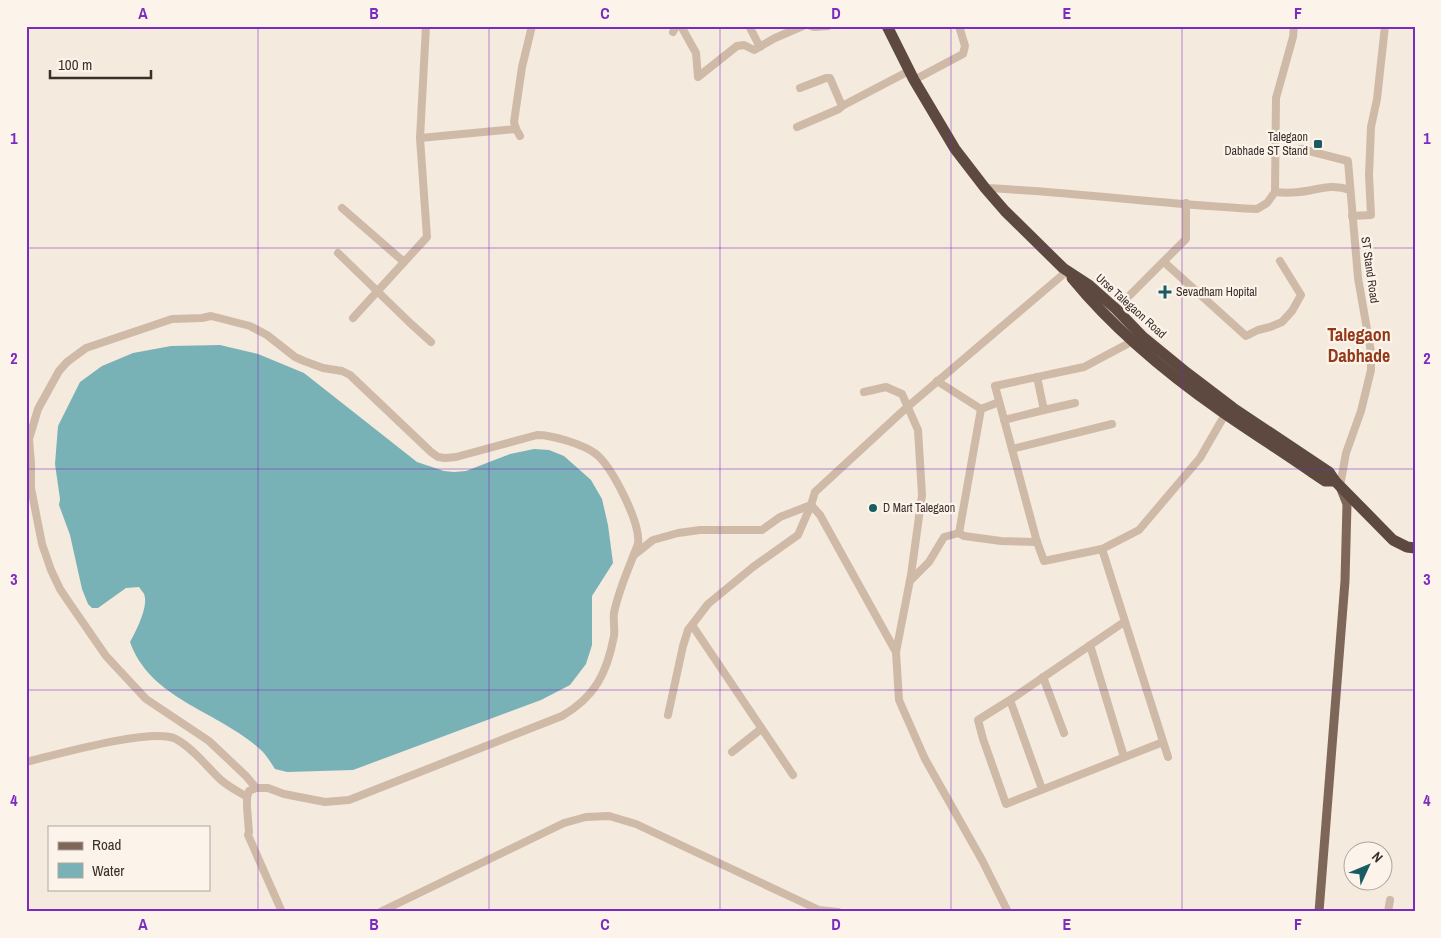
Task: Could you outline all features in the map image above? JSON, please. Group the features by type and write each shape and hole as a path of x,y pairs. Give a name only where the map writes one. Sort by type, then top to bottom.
{"highway":[{"name":"Urse Talegaon Road","path":"888,26 912,76 955,149 1005,211 1064,270 1089,286 1116,309 1149,342 1187,373 1227,410 1328,472 1334,483 1393,540 1406,547 1415,548"},
{"path":"1064,270 1133,341 1178,380 1227,410"}],"main road":[{"path":"1319,912 1345,581 1346,504 1334,483"}],"street":[{"path":"353,318 427,238 420,138 426,26"},
{"path":"520,136 514,122 522,67 532,26"},
{"path":"681,26 696,53 698,77 736,46 744,45 754,50 775,38 803,26"},
{"path":"749,26 760,47"},
{"path":"811,26 828,26"},
{"path":"797,127 963,54 965,46 958,26"},
{"path":"985,188 1257,209 1267,203 1275,192 1276,98 1293,37 1294,26"},
{"path":"1352,216 1371,214 1368,175 1371,127 1378,99 1385,26"},
{"path":"800,88 830,78 842,106"},
{"path":"420,138 516,129"},
{"name":"ST Stand Road","path":"1301,149 1348,161 1358,278 1372,352 1369,378 1361,411 1334,483"},
{"path":"1275,192 1300,192 1332,186 1350,190"},
{"path":"1116,309 1186,239 1186,204"},
{"path":"342,208 404,262"},
{"path":"338,253 431,342"},
{"path":"1164,262 1246,336 1282,322 1292,311 1301,296 1280,261"},
{"path":"668,715 688,630 708,604 798,535 815,492 908,406 1064,270"},
{"path":"256,788 209,741 146,699 106,656 60,589 51,570 42,544 32,497 29,439 38,409 59,370 86,348 165,320 210,316 250,326 267,335 295,357 323,368 342,371 350,375 421,444 438,457 456,456 537,435 557,438 587,449 596,454 604,463 627,502 637,528 638,538 634,555 614,614 614,635 606,669 595,688 576,708 562,716 349,800 325,802 284,794 268,788 256,788 249,792 247,797 248,835 282,912"},
{"path":"1133,341 1084,367 995,386 1036,542 1044,561 1102,549 1139,530 1200,458 1227,410"},
{"path":"1037,377 1044,410"},
{"path":"937,381 981,409"},
{"path":"864,392 886,386 902,394 918,430 922,495 910,581 896,652 899,700 925,759 982,860 1008,912"},
{"path":"981,409 999,402"},
{"path":"1004,420 1075,403"},
{"path":"959,533 981,409"},
{"path":"1012,449 1112,424"},
{"path":"634,555 653,540 678,533 700,530 762,530 780,517 811,505"},
{"path":"811,505 820,515 896,652"},
{"path":"910,581 929,562 944,537 959,533 964,536 1001,541 1036,542"},
{"path":"1102,549 1168,758"},
{"path":"1124,622 978,720 982,739 1006,804 1163,742"},
{"path":"692,625 793,775"},
{"path":"1090,645 1124,757"},
{"path":"1043,677 1064,733"},
{"path":"1010,700 1042,789"},
{"path":"732,752 761,729"},
{"path":"26,762 125,739 160,735 175,739 193,752 223,782 247,797"},
{"path":"385,911 564,823 586,817 609,816 636,824 663,836 818,911 838,912"},
{"path":"1388,912 1390,900"}],"water":[{"path":"220,345 258,354 304,373 417,462 444,471 466,471 510,454 534,449 549,450 564,456 591,480 602,499 608,525 613,563 592,596 592,645 586,664 570,685 541,700 353,770 287,772 275,769 262,751 245,737 188,704 154,678 140,662 130,642 145,605 144,594 139,587 126,588 98,608 92,608 88,604 82,589 70,535 59,505 60,499 55,464 58,426 80,382 102,366 133,353 171,346"}],"place":[{"name":"Talegaon Dabhade ST Stand","path":"1318,144"},
{"name":"Sevadham Hopital","path":"1165,292"},
{"name":"D Mart Talegaon","path":"873,508"}],"district":[{"name":"Talegaon Dabhade","path":"1359,345"}]}
